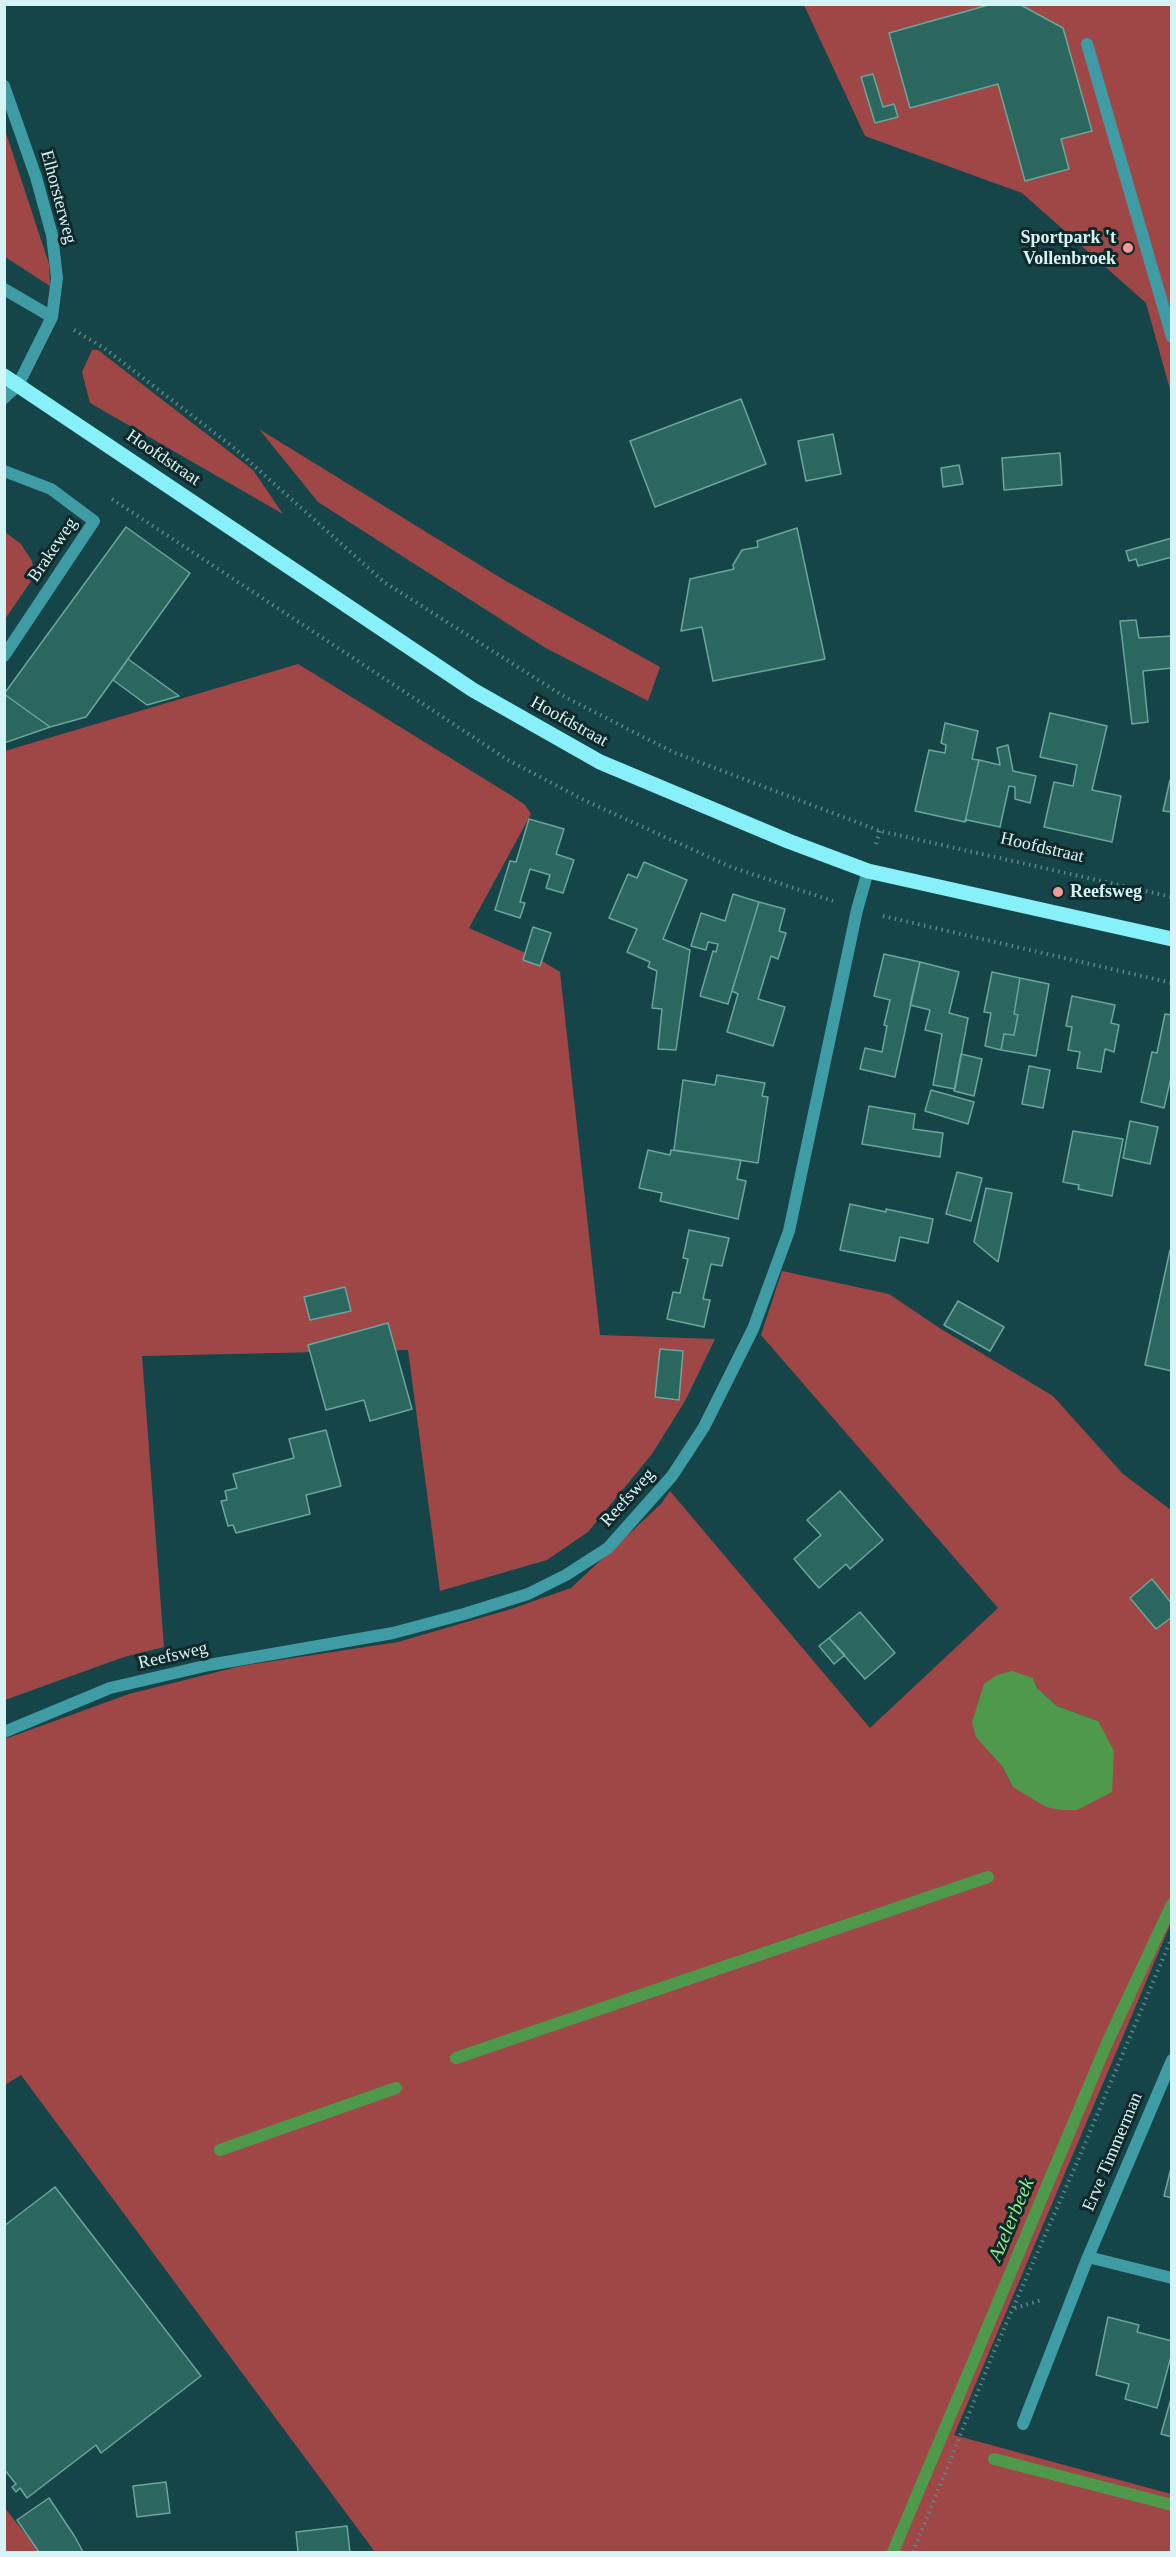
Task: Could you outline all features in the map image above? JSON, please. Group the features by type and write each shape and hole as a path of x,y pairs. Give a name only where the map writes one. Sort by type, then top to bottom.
{"main road":[{"name":"Hoofdstraat","path":"4,376 483,695 600,762 788,841 868,871 1172,939"}],"street":[{"path":"1087,44 1172,337"},
{"name":"Elhorsterweg","path":"4,86 36,177 52,235 57,278 52,317 18,385"},
{"path":"4,289 52,317"},
{"path":"4,398 18,385"},
{"name":"Brakeweg","path":"4,471 51,489 94,521 4,656"},
{"name":"Reefsweg","path":"4,1731 110,1688 209,1665 393,1633 464,1614 528,1594 566,1575 608,1548 672,1476 698,1437 753,1329 789,1231 855,921 868,871"},
{"name":"Erve Timmerman","path":"1023,2424 1088,2258 1172,2060"},
{"path":"1088,2258 1172,2278"}],"path":[{"name":"Hoofdstraat","path":"52,317 104,348 232,447 384,582 575,702 673,752 880,831 1172,897"},
{"path":"913,2553 993,2354 1082,2153 1172,1937"}],"shaded area":[{"name":"Sportpark 't Vollenbroek","path":"804,5 1171,5 1171,393 1146,303 1022,193 865,136"},
{"path":"4,127 49,264 50,286 5,257"},
{"path":"92,350 98,350 253,470 283,514 90,403 82,372"},
{"path":"259,429 504,580 660,667 648,701 544,647 318,502"},
{"path":"5,532 21,544 32,561 34,577 5,619"},
{"path":"298,664 512,796 525,805 531,814 469,928 537,958 560,972 600,1335 715,1339 685,1401 652,1454 588,1532 547,1560 440,1591 408,1350 142,1356 164,1647 124,1657 5,1700 5,751"},
{"path":"782,1271 889,1294 941,1329 1053,1396 1123,1474 1171,1510 1171,1923 954,2435 1171,2494 1171,2552 375,2552 21,2075 5,2085 5,1739 129,1694 241,1666 398,1642 511,1609 571,1588 661,1504 670,1491 870,1728 998,1608 761,1335","holes":["1033,1678 1037,1688 1057,1706 1098,1721 1013,1787 1002,1766"]},
{"path":"1012,1671 1033,1678 1037,1688 1057,1706 1098,1721 1114,1751 1112,1792 1077,1810 1061,1810 1046,1807 1013,1787 1002,1766 976,1737 972,1722 984,1684 997,1675"},
{"path":"4,2507 34,2545 39,2552 5,2552"}],"building":[{"path":"992,4 1019,4 1063,28 1092,131 1061,139 1069,169 1025,181 998,84 910,108 889,33"},
{"path":"873,74 883,107 894,104 898,117 875,123 861,77"},
{"path":"741,399 766,464 655,507 630,441"},
{"path":"833,434 841,474 806,481 798,441"},
{"path":"1060,453 1062,485 1004,490 1002,458"},
{"path":"959,465 963,484 943,487 941,468"},
{"path":"126,527 190,573 86,717 50,727 4,694"},
{"path":"797,528 825,659 713,681 702,627 681,631 690,579 734,569 733,565 742,550 758,547 757,541"},
{"path":"1172,538 1172,557 1138,566 1136,559 1129,561 1126,551"},
{"path":"1136,620 1139,638 1172,636 1172,668 1143,671 1148,722 1132,724 1120,621"},
{"path":"128,659 179,696 147,705 113,680"},
{"path":"4,694 50,727 4,743"},
{"path":"1050,713 1107,726 1092,790 1121,796 1112,842 1044,827 1054,782 1073,786 1077,765 1040,757"},
{"path":"945,723 978,731 972,759 979,760 965,822 915,811 929,750 945,753 946,745 941,743"},
{"path":"1008,745 1013,771 1036,776 1030,803 1015,799 1015,787 1009,786 1000,827 967,820 965,822 979,760 1000,765 997,748"},
{"path":"1170,780 1172,781 1172,812 1163,811"},
{"path":"529,819 564,829 556,854 574,860 563,893 546,888 550,875 530,869 520,902 525,903 520,918 495,910 510,861 516,862"},
{"path":"644,862 687,880 663,939 690,950 676,1050 658,1049 662,1009 652,1008 657,971 648,967 650,962 627,952 637,929 609,918 628,874 637,878"},
{"path":"733,894 759,902 728,1004 700,996 713,951 716,952 718,944 708,942 706,950 691,946 701,913 725,921"},
{"path":"759,902 785,909 779,931 786,933 778,959 771,956 758,999 785,1007 773,1046 727,1032 738,994 732,991"},
{"path":"533,927 551,933 540,966 523,960"},
{"path":"884,954 920,962 895,1077 860,1069 865,1048 882,1052 887,1026 884,1025 890,1000 874,996"},
{"path":"920,962 959,972 949,1013 968,1018 955,1089 933,1085 942,1034 925,1030 930,1010 910,1005"},
{"path":"992,972 1020,978 1014,1014 1018,1015 1014,1035 1004,1034 1001,1050 985,1046 991,1013 984,1012"},
{"path":"1020,978 1049,984 1036,1056 1001,1050 1004,1034 1014,1035 1018,1015 1014,1014"},
{"path":"1072,996 1115,1005 1111,1023 1119,1025 1114,1052 1105,1049 1101,1072 1077,1068 1080,1052 1068,1050 1072,1027 1066,1026"},
{"path":"1165,1014 1172,1015 1172,1073 1164,1108 1141,1102 1152,1052 1157,1053"},
{"path":"961,1054 982,1059 974,1096 954,1091"},
{"path":"1029,1066 1050,1070 1043,1108 1022,1104"},
{"path":"717,1075 765,1083 762,1096 768,1097 758,1163 674,1150 683,1080 715,1085"},
{"path":"931,1090 974,1102 968,1124 925,1111"},
{"path":"869,1106 915,1114 913,1129 943,1133 940,1157 862,1144"},
{"path":"1130,1121 1158,1127 1150,1164 1123,1158"},
{"path":"1073,1131 1123,1139 1112,1196 1078,1189 1079,1185 1063,1182"},
{"path":"648,1150 670,1155 671,1150 741,1160 737,1179 746,1181 738,1219 660,1201 662,1193 639,1188"},
{"path":"957,1172 982,1178 971,1221 946,1214"},
{"path":"986,1188 1012,1193 998,1262 974,1242"},
{"path":"850,1204 933,1219 928,1243 900,1237 895,1261 840,1250"},
{"path":"689,1230 729,1238 722,1266 711,1264 703,1299 710,1300 704,1327 667,1319 673,1292 680,1293 688,1259 683,1258"},
{"path":"1170,1250 1172,1250 1172,1371 1145,1365"},
{"path":"345,1287 351,1311 310,1320 304,1297"},
{"path":"958,1301 1004,1327 990,1351 944,1325"},
{"path":"388,1323 412,1409 370,1421 364,1400 326,1410 308,1345"},
{"path":"660,1349 683,1351 679,1400 655,1397"},
{"path":"326,1430 341,1486 306,1495 310,1514 236,1533 233,1525 228,1526 221,1501 227,1500 225,1491 237,1488 233,1474 294,1458 289,1439"},
{"path":"840,1491 883,1540 850,1569 846,1564 819,1588 794,1559 821,1535 807,1520"},
{"path":"1152,1579 1172,1604 1172,1617 1156,1629 1130,1598"},
{"path":"860,1612 895,1653 865,1679 829,1638"},
{"path":"829,1638 845,1655 834,1664 819,1646"},
{"path":"1172,2168 1172,2198 1164,2196"},
{"path":"55,2187 201,2376 101,2453 96,2445 27,2498 20,2488 16,2492 12,2487 16,2484 4,2469 4,2226"},
{"path":"1108,2317 1139,2325 1137,2332 1172,2341 1172,2353 1157,2408 1125,2399 1129,2384 1096,2375"},
{"path":"1172,2395 1172,2437 1161,2434"},
{"path":"166,2482 170,2513 137,2517 133,2486"},
{"path":"49,2498 83,2552 39,2552 17,2520"},
{"path":"347,2526 350,2552 298,2552 296,2532"}],"waterway":[{"path":"456,2058 988,1877"},
{"name":"Azelerbeek","path":"893,2552 1107,2043 1172,1904"},
{"path":"220,2150 396,2088"},
{"path":"994,2459 1172,2505"}],"place":[{"name":"Sportpark 't Vollenbroek","path":"1128,248"},
{"name":"Reefsweg","path":"1058,892"}]}
